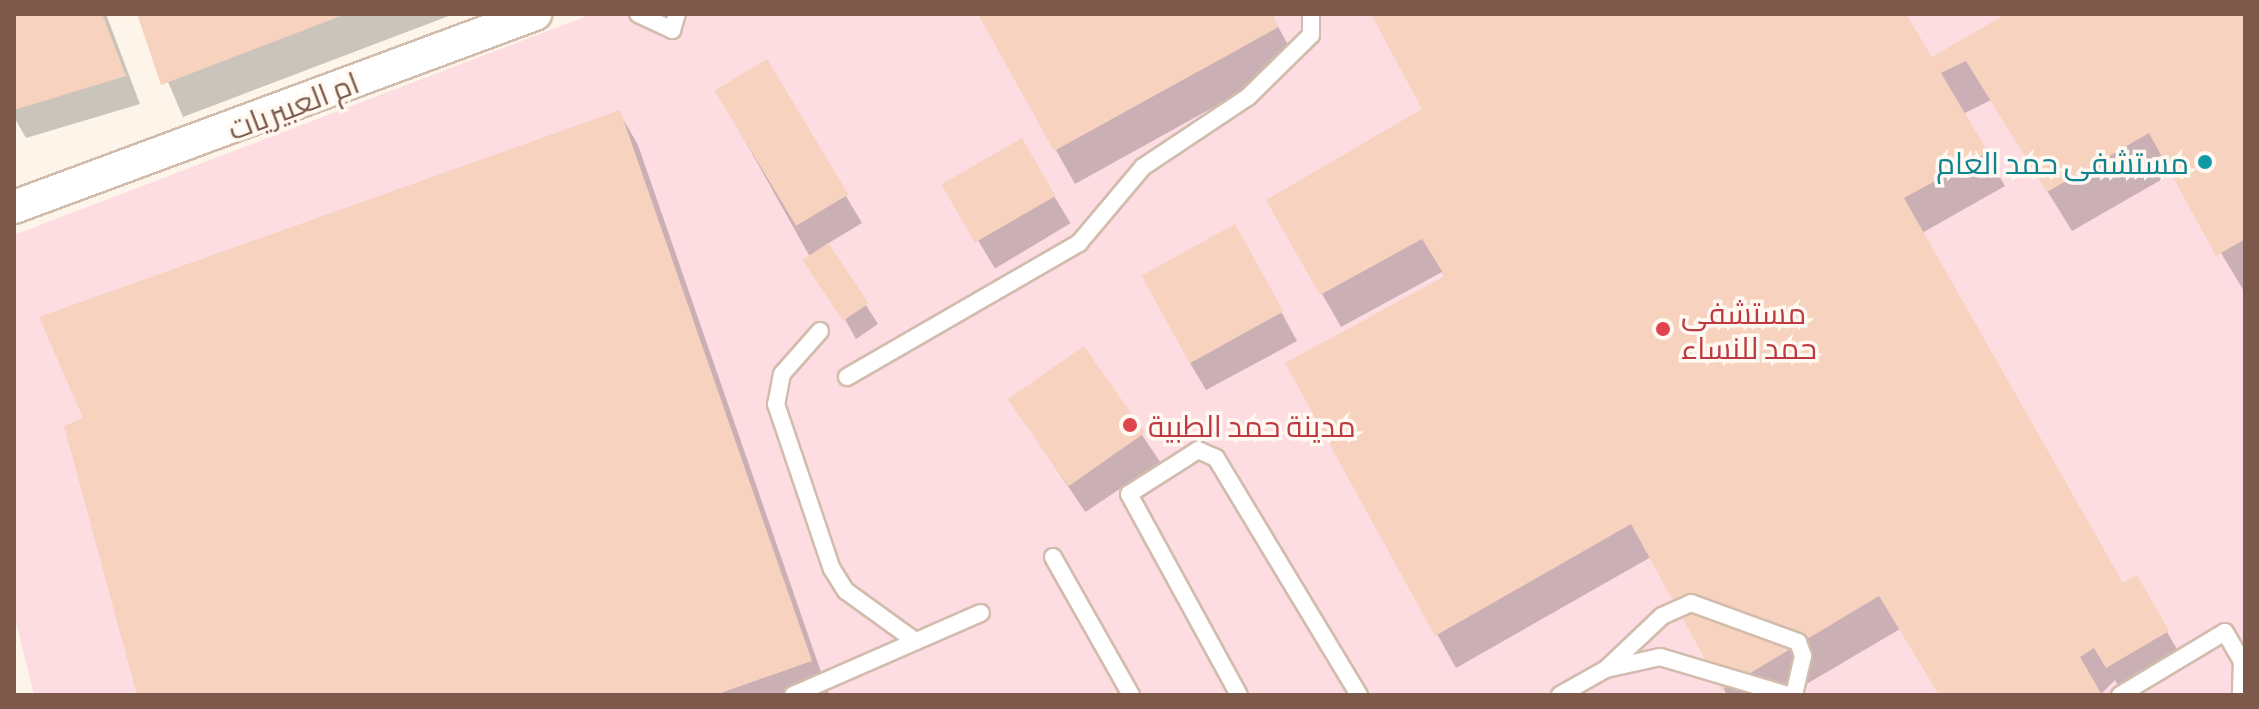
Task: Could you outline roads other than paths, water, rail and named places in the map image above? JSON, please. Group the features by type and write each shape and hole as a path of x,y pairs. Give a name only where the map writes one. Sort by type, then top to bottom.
{"street":[{"name":"ام العبيريات","path":"14,207 535,14"},
{"name":"ام العبيريات","path":"14,192 51,194"}],"lane":[{"path":"638,14 672,30 677,14"},
{"path":"847,377 1079,243 1143,167 1248,97 1311,35 1311,14"},
{"path":"820,331 782,374 776,404 832,569 846,591 915,641"},
{"path":"1239,695 1129,494 1198,450 1216,458 1359,695"},
{"path":"1053,557 1131,695"},
{"path":"1560,695 1606,669 1662,616 1691,603 1798,642 1803,656 1791,695 1660,657 1606,669"},
{"path":"793,695 981,613"},
{"path":"2120,695 2225,632 2242,661 2241,695"}],"place":[{"name":"مستشفى حمد العام","path":"2205,162"},
{"name":"مستشفى حمد للنساء","path":"1663,329"},
{"name":"مدينة حمد الطبية","path":"1130,425"}]}
